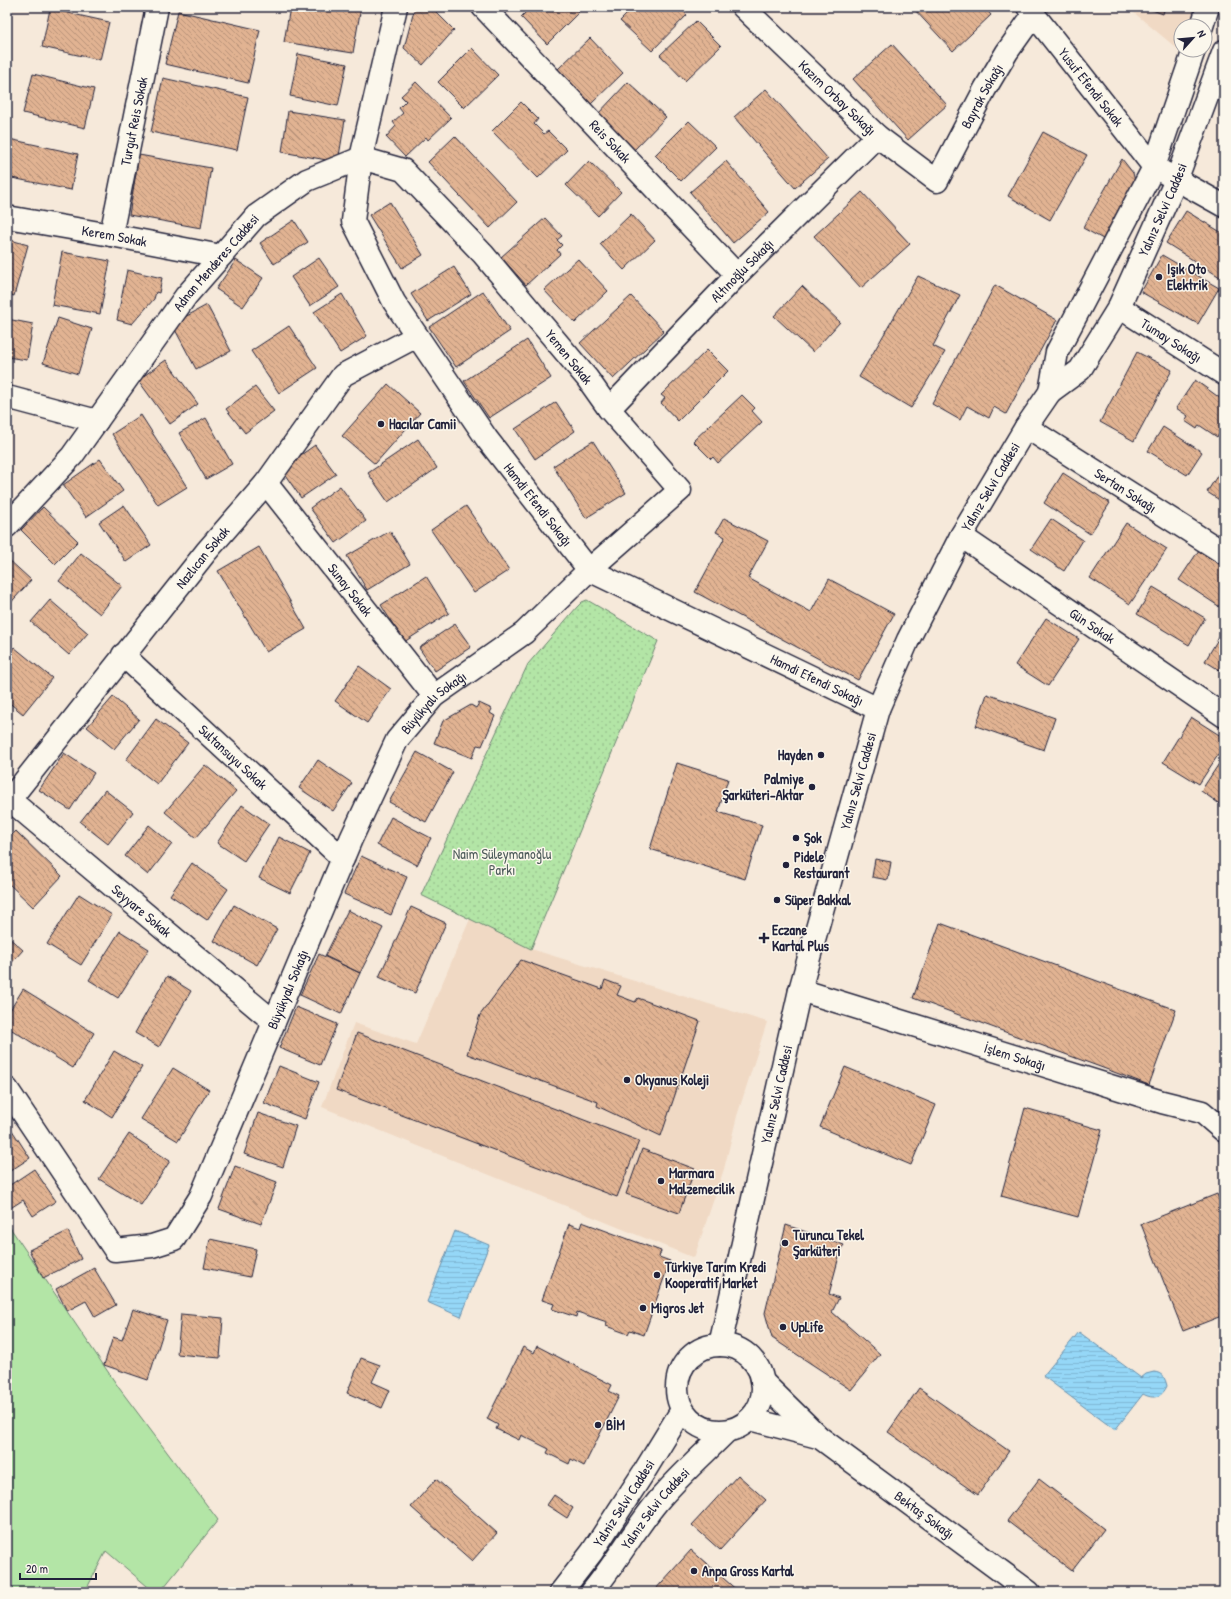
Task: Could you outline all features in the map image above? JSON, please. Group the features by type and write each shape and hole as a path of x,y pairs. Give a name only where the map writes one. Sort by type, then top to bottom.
{"street":[{"name":"Turgut Reis Sokak","path":"112,235 157,7"},
{"path":"361,158 396,7"},
{"name":"Reis Sokak","path":"483,7 737,275"},
{"name":"Kazım Orbay Sokağı","path":"744,7 877,136 937,182"},
{"path":"1205,18 1208,7"},
{"name":"Yusuf Efendi Sokak","path":"1031,11 1154,167"},
{"name":"Bayrak Sokağı","path":"937,182 985,89 1031,11"},
{"name":"Yalnız Selvi Caddesi","path":"720,1345 800,990 878,709 908,640 961,536 1026,427 1050,392 1080,370 1120,307 1177,178 1224,51"},
{"name":"Yalnız Selvi Caddesi","path":"1050,392 1057,352 1154,167 1191,58"},
{"name":"Altınoğlu Sokağı","path":"609,409 737,275 877,136"},
{"name":"Adnan Menderes Caddesi","path":"7,526 72,456 186,296 256,216 307,180 361,158"},
{"name":"Hamdi Efendi Sokağı","path":"361,158 353,221 394,302 487,439 589,570 878,709"},
{"name":"Yemen Sokak","path":"361,158 403,170 483,254 587,378 609,409 680,490 589,570"},
{"path":"1154,167 1177,178 1224,206"},
{"name":"Kerem Sokak","path":"7,217 221,256"},
{"name":"Tumay Sokağı","path":"1120,307 1224,374"},
{"name":"Nazlıcan Sokak","path":"8,802 206,552 266,483 343,374 417,336"},
{"path":"7,397 97,421"},
{"name":"Sertan Sokağı","path":"1026,427 1224,553"},
{"name":"Sunay Sokak","path":"266,483 434,696"},
{"name":"Gün Sokak","path":"961,536 1224,716"},
{"name":"Büyükyalı Sokağı","path":"7,1089 116,1250 152,1246 174,1239 201,1196 343,859 397,740 434,696 524,633 589,570"},
{"name":"Sultansuyu Sokak","path":"123,655 343,859"},
{"name":"Seyyare Sokak","path":"8,802 274,1022"},
{"name":"İşlem Sokağı","path":"800,990 1162,1102 1202,1112 1224,1131"},
{"name":"Yalnız Selvi Caddesi","path":"720,1345 735,1348 747,1355 757,1367 762,1381 762,1396 758,1408 750,1419 739,1427 727,1431 714,1432 701,1428 690,1420 682,1410 677,1396 677,1381 682,1366 692,1355 705,1348 720,1345"},
{"path":"762,1381 819,1438"},
{"name":"Yalniz Selvi Caddesi","path":"561,1592 592,1552 682,1410"},
{"path":"750,1419 819,1438"},
{"name":"Yalnız Selvi Caddesi","path":"592,1592 610,1571 658,1501 727,1431"},
{"name":"Bektaş Sokağı","path":"819,1438 1029,1592"}],"shaded area":[{"path":"1127,7 1200,7 1197,18 1173,18 1173,45"},
{"path":"470,919 531,949 767,1022 737,1116 724,1169 694,1258 322,1107 354,1023 416,1044"}],"green space":[{"name":"Naim Süleymanoğlu Parkı","path":"587,600 658,641 531,949 421,895 528,664 577,607 582,602"},
{"path":"9,1226 119,1388 218,1520 160,1592 154,1592 106,1551 85,1592 7,1592 7,1227"}],"water":[{"path":"455,1231 489,1245 461,1317 427,1302"},
{"path":"1079,1332 1141,1378 1146,1374 1154,1372 1161,1374 1165,1380 1167,1386 1163,1393 1154,1397 1143,1394 1115,1430 1043,1376"}],"building":[{"path":"290,7 361,7 353,53 284,42"},
{"path":"415,7 431,7 454,30 423,65 404,48"},
{"path":"531,7 574,7 579,12 547,44 521,17"},
{"path":"634,7 679,7 687,15 652,51 620,21"},
{"path":"912,7 984,7 991,15 953,51"},
{"path":"1144,7 1165,7 1163,14"},
{"path":"50,9 109,22 100,60 42,47"},
{"path":"178,11 260,30 248,83 165,64"},
{"path":"696,21 721,46 685,81 660,55"},
{"path":"590,38 623,73 591,104 558,69"},
{"path":"892,44 947,105 908,140 853,79"},
{"path":"472,48 498,75 464,108 438,82"},
{"path":"298,54 347,64 338,106 290,96"},
{"path":"33,74 94,89 85,128 23,113"},
{"path":"163,78 248,97 237,150 151,132"},
{"path":"416,82 451,118 428,140 426,137 405,157 386,137 396,126 393,122 403,113 399,108 406,101 401,96"},
{"path":"628,82 666,117 634,150 597,115"},
{"path":"766,89 828,159 795,188 734,117"},
{"path":"521,102 538,119 534,124 544,134 548,131 567,150 538,178 492,131"},
{"path":"288,111 345,120 338,162 282,152"},
{"path":"689,121 716,147 681,181 655,155"},
{"path":"1043,132 1087,155 1050,220 1008,196"},
{"path":"455,136 517,202 490,228 428,162"},
{"path":"9,139 78,154 71,190 7,177 7,147"},
{"path":"139,155 211,168 201,228 129,215"},
{"path":"1122,159 1133,173 1135,181 1103,239 1083,228"},
{"path":"589,161 621,192 598,216 566,185"},
{"path":"726,161 769,212 733,243 690,192"},
{"path":"862,192 910,244 861,288 814,236"},
{"path":"390,202 423,255 402,268 369,215"},
{"path":"1186,211 1224,234 1223,279 1166,243"},
{"path":"631,214 655,240 624,270 600,244"},
{"path":"545,218 562,236 557,240 562,245 557,250 560,254 526,285 501,257"},
{"path":"294,220 308,242 274,264 260,243"},
{"path":"7,239 28,245 14,296 7,294"},
{"path":"62,252 110,261 100,314 52,305"},
{"path":"1162,255 1219,288 1198,324 1141,292"},
{"path":"319,258 339,287 310,306 291,277"},
{"path":"578,259 608,291 575,323 544,290"},
{"path":"236,260 263,278 243,307 216,289"},
{"path":"454,267 471,294 428,321 411,294"},
{"path":"127,270 162,278 159,293 156,292 154,299 132,324 117,320"},
{"path":"918,276 960,295 933,346 945,352 911,408 859,377"},
{"path":"995,285 1057,320 1006,414 994,407 989,418 967,406 960,420 932,404"},
{"path":"802,286 840,322 813,352 774,316"},
{"path":"483,291 510,331 456,367 429,327"},
{"path":"342,294 367,336 340,353 314,312"},
{"path":"631,296 664,331 613,379 580,343"},
{"path":"207,305 231,351 196,369 172,324"},
{"path":"58,318 92,329 78,374 43,363"},
{"path":"7,319 33,324 27,360 7,357"},
{"path":"289,326 317,368 279,393 251,351"},
{"path":"527,340 551,378 489,418 464,381"},
{"path":"707,350 728,371 678,421 661,403 665,398 661,395"},
{"path":"1137,352 1172,370 1134,441 1100,422"},
{"path":"166,360 198,404 170,424 138,380"},
{"path":"1195,380 1224,401 1224,427 1217,437 1199,425 1197,429 1185,421 1188,416 1176,408"},
{"name":"Hacılar Camii","path":"388,384 420,413 375,464 342,436"},
{"path":"255,387 274,411 245,433 226,409"},
{"path":"742,395 755,408 752,411 762,422 718,463 713,457 711,459 693,441"},
{"path":"556,402 575,431 535,459 515,429"},
{"path":"141,415 187,487 158,505 112,434"},
{"path":"206,418 232,464 206,479 179,433"},
{"path":"1163,427 1202,452 1187,475 1148,451"},
{"path":"418,439 437,468 388,502 368,473"},
{"path":"593,441 626,493 586,518 553,466"},
{"path":"315,445 336,474 301,498 281,469"},
{"path":"100,459 123,491 86,517 63,485"},
{"path":"1224,465 1224,503 1207,492"},
{"path":"1063,473 1110,503 1090,534 1044,503"},
{"path":"340,486 366,521 336,543 310,508"},
{"path":"124,505 151,545 126,562 99,522"},
{"path":"466,506 509,570 474,593 431,530"},
{"path":"43,507 78,541 55,564 21,530"},
{"path":"724,518 768,541 748,578 811,612 829,579 894,614 858,680 695,592 725,537 716,532"},
{"path":"1051,519 1083,540 1064,571 1031,549"},
{"path":"1126,523 1167,549 1130,604 1090,578"},
{"path":"390,531 410,564 367,590 347,556"},
{"path":"259,547 306,629 266,652 218,571"},
{"path":"1201,547 1224,562 1223,609 1179,580"},
{"path":"81,553 122,586 100,614 59,581"},
{"path":"7,558 31,580 7,607"},
{"path":"426,576 449,613 404,642 381,605"},
{"path":"1153,587 1205,618 1189,645 1137,614"},
{"path":"50,600 88,633 69,655 31,622"},
{"path":"1046,618 1079,639 1048,686 1015,665"},
{"path":"455,624 471,647 435,671 419,648"},
{"path":"1221,634 1224,636 1224,673 1205,661"},
{"path":"14,647 52,678 23,714 7,701 7,656"},
{"path":"359,666 391,689 367,723 335,701"},
{"path":"987,694 1055,718 1044,750 976,726"},
{"path":"113,697 139,719 114,749 87,727"},
{"path":"479,703 492,709 490,713 495,716 482,746 477,745 472,758 434,743 443,721 471,705 476,708"},
{"path":"1191,717 1224,738 1224,746 1199,784 1163,762"},
{"path":"156,719 188,743 157,784 126,760"},
{"path":"417,752 453,772 426,822 389,802"},
{"path":"64,753 94,773 70,810 39,790"},
{"path":"1224,756 1224,807 1201,791"},
{"path":"318,760 352,783 333,811 299,788"},
{"path":"677,763 728,779 718,812 762,825 745,879 650,849"},
{"path":"205,765 236,791 196,838 165,812"},
{"path":"105,790 133,812 108,844 80,822"},
{"path":"242,805 269,824 244,861 217,843"},
{"path":"391,817 431,838 417,865 377,845"},
{"path":"149,825 172,844 148,875 125,856"},
{"path":"16,831 62,876 33,907 7,882 7,840"},
{"path":"279,837 310,853 290,893 259,878"},
{"path":"361,856 407,877 391,915 344,894"},
{"path":"875,859 891,862 888,880 872,877"},
{"path":"192,863 228,889 207,920 170,895"},
{"path":"79,894 112,915 81,965 47,944"},
{"path":"234,905 277,929 257,965 214,941"},
{"path":"411,907 446,923 415,993 379,977"},
{"path":"348,910 383,928 360,973 325,956"},
{"path":"940,923 1176,1010 1149,1085 913,998"},
{"path":"120,931 149,949 118,998 89,980"},
{"path":"7,936 23,950 7,968"},
{"path":"319,954 360,973 341,1014 300,995"},
{"path":"521,960 602,989 605,980 621,986 617,995 635,1002 638,998 700,1021 661,1136 597,1106 598,1102 467,1054 480,1015"},
{"path":"167,976 191,991 159,1047 135,1033"},
{"path":"23,989 94,1033 73,1068 7,1027 7,1015"},
{"path":"296,1007 337,1024 320,1065 279,1048"},
{"path":"357,1033 639,1141 617,1197 336,1090"},
{"path":"114,1051 142,1067 112,1117 85,1100"},
{"path":"279,1066 319,1082 305,1119 264,1103"},
{"path":"845,1067 936,1105 911,1165 820,1127"},
{"path":"173,1068 209,1090 178,1141 141,1119"},
{"path":"1025,1108 1102,1130 1078,1217 1001,1196"},
{"path":"258,1113 296,1126 283,1167 244,1154"},
{"path":"8,1124 30,1158 7,1173 7,1125"},
{"path":"129,1134 170,1161 141,1205 99,1179"},
{"name":"Marmara Malzemecilik","path":"642,1149 695,1169 679,1213 626,1194"},
{"path":"235,1166 277,1182 261,1224 219,1209"},
{"path":"34,1169 56,1201 33,1216 23,1200 9,1209 7,1206 7,1187"},
{"path":"1217,1194 1224,1212 1224,1315 1183,1331 1141,1224"},
{"path":"582,1222 661,1251 659,1257 670,1261 644,1335 630,1330 628,1334 606,1326 607,1322 577,1312 576,1317 552,1309 554,1304 542,1300 569,1224 580,1228"},
{"path":"786,1225 844,1245 841,1249 829,1294 839,1298 832,1312 880,1354 851,1390 772,1338 765,1313"},
{"path":"68,1231 81,1259 43,1278 29,1250"},
{"path":"210,1239 256,1249 250,1277 204,1268"},
{"path":"94,1268 116,1305 95,1317 86,1301 67,1311 56,1289"},
{"path":"133,1309 167,1320 148,1380 104,1365 113,1337 122,1340"},
{"path":"181,1314 223,1318 220,1358 177,1354"},
{"path":"537,1346 612,1385 609,1391 619,1396 584,1466 571,1459 569,1464 547,1453 549,1449 521,1435 519,1440 496,1429 498,1425 487,1419 523,1347 534,1353"},
{"path":"361,1358 380,1365 372,1382 390,1390 382,1408 347,1393"},
{"path":"919,1388 1009,1451 978,1495 888,1432"},
{"path":"738,1475 766,1500 720,1550 692,1525"},
{"path":"436,1479 497,1533 472,1561 411,1507"},
{"path":"1039,1479 1104,1529 1072,1571 1007,1521"},
{"path":"554,1495 573,1508 567,1518 547,1505"},
{"name":"Anpa Gross Kartal","path":"691,1550 739,1592 653,1592"}],"place":[{"name":"Işık Oto Elektrik","path":"1159,277"},
{"name":"Hacılar Camii","path":"381,424"},
{"name":"Hayden","path":"821,755"},
{"name":"Palmiye Şarküteri-Aktar","path":"812,787"},
{"name":"Şok","path":"796,838"},
{"name":"Pidele Restaurant","path":"786,865"},
{"name":"Süper Bakkal","path":"777,900"},
{"name":"Eczane Kartal Plus","path":"764,938"},
{"name":"Okyanus Koleji","path":"627,1080"},
{"name":"Marmara Malzemecilik","path":"661,1181"},
{"name":"Turuncu Tekel Şarküteri","path":"785,1243"},
{"name":"Türkiye Tarım Kredi Kooperatif Market","path":"657,1275"},
{"name":"Migros Jet","path":"643,1308"},
{"name":"UpLife","path":"783,1327"},
{"name":"BİM","path":"598,1425"},
{"name":"Anpa Gross Kartal","path":"694,1571"}]}
